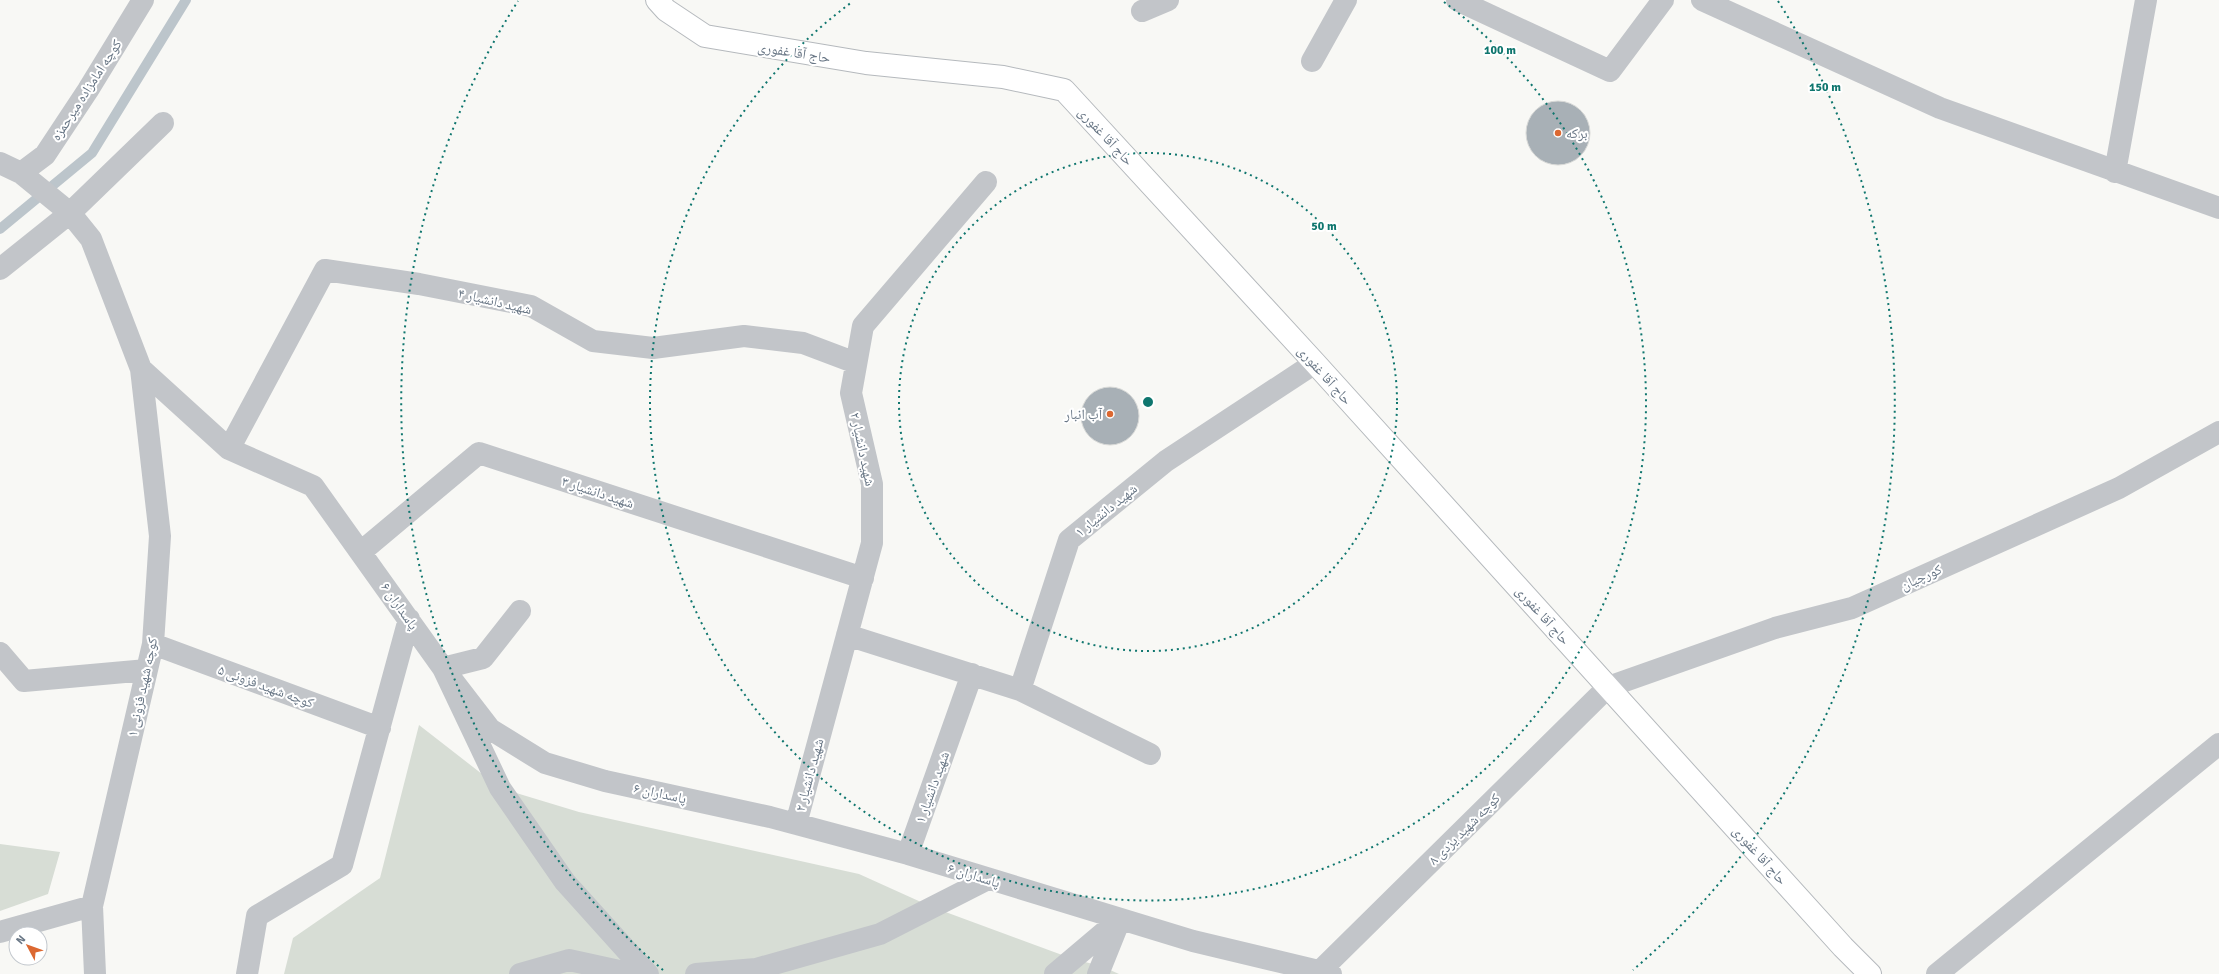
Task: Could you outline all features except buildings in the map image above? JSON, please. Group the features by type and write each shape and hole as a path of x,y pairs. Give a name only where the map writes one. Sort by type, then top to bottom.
{"main road":[{"name":"حاج آقا غفوری","path":"657,0 666,10 705,36 850,61 1003,77 1064,90 1315,363 1870,974"}],"street":[{"name":"کوچه امامزاده میرحمزه","path":"21,173 45,155 88,90 143,0"},
{"path":"1142,11 1168,0"},
{"path":"1312,61 1346,0"},
{"path":"1457,0 1610,71 1663,0"},
{"path":"1702,0 1940,108 2115,172 2219,208"},
{"path":"2115,172 2146,0"},
{"path":"0,269 70,213 163,123"},
{"path":"0,163 21,173 70,213 91,239 141,369"},
{"name":"شهید دانشیار ۲","path":"796,824 872,544 872,484 851,393 864,326 986,182"},
{"name":"شهید دانشیار ۴","path":"229,449 325,270 419,284 531,306 593,341 653,348 744,336 803,342 856,363"},
{"name":"شهید دانشیار ۱","path":"1020,690 1069,540 1166,461 1315,363"},
{"name":"پاسداران ۶","path":"141,369 229,449 313,486 362,551 443,668 490,729 545,763 605,781 796,824 908,854 1193,941 1326,973"},
{"name":"کوچه شهید فزونی ۱","path":"95,974 92,906 153,644 160,536 141,369"},
{"name":"کورچیان","path":"1608,687 1775,628 1852,608 2119,488 2219,432"},
{"name":"شهید دانشیار ۳","path":"362,551 479,454 863,578"},
{"path":"520,611 483,658 443,668 500,788 565,882 648,974"},
{"path":"247,974 257,916 342,865 409,619"},
{"path":"847,635 1020,690 1150,754"},
{"name":"کوچه شهید فزونی ۵","path":"153,644 380,728"},
{"path":"0,653 24,681 147,670"},
{"name":"شهید دانشیار ۱","path":"908,854 972,674"},
{"name":"کوچه شهید یزدی ۸","path":"1326,973 1608,687"},
{"path":"1937,974 2219,744"},
{"path":"696,974 756,969 880,934 988,879"},
{"path":"0,932 92,906"},
{"path":"1056,974 1120,919"},
{"path":"1098,974 1120,919"},
{"path":"520,974 569,960 633,974"}],"shaded area":[{"path":"419,725 500,788 579,812 859,874 932,907 1073,959 1101,966 1119,974 284,974 293,938 380,878"},
{"path":"0,844 60,852 48,894 0,911"}],"waterway":[{"path":"0,229 92,153 186,0"}],"place":[{"name":"برکه","path":"1558,133"},
{"name":"آب انبار","path":"1110,414"}]}
